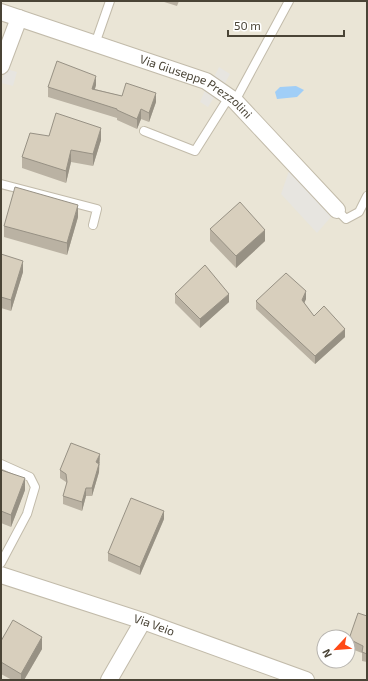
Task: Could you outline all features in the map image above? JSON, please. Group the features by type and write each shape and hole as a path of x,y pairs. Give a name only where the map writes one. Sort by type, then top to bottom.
{"street":[{"name":"Via Giuseppe Prezzolini","path":"1,12 206,81 232,99 337,210"},
{"path":"1,66 19,18"},
{"name":"Via Veio","path":"1,575 143,621 306,680"},
{"path":"109,680 143,621"}],"lane":[{"path":"95,44 110,1"},
{"path":"144,131 196,151 232,99 289,1"},
{"path":"1,184 96,209 93,225"},
{"path":"337,210 346,219 359,212 367,196"},
{"path":"1,464 30,477 35,487 27,514 1,563"}],"shaded area":[{"path":"1,1 367,1 367,680 1,680"},
{"path":"219,67 230,74 224,85 213,79"},
{"path":"6,69 17,72 13,86 1,83"},
{"path":"205,90 215,96 208,107 200,102"},
{"path":"292,162 337,210 317,233 281,194"}],"water":[{"path":"296,86 304,90 297,97 277,99 275,92 280,87"}],"building":[{"path":"57,61 96,76 92,89 122,96 126,83 156,93 149,113 141,109 137,119 117,109 48,87"},
{"path":"56,113 101,128 93,154 71,150 66,171 22,157 30,133 49,136"},
{"path":"15,187 78,205 67,243 4,226"},
{"path":"240,202 265,230 236,256 210,229"},
{"path":"1,254 23,261 11,300 1,297"},
{"path":"205,265 229,294 200,319 175,294"},
{"path":"286,273 306,291 302,300 314,316 324,306 345,329 315,356 256,301"},
{"path":"71,443 100,454 96,462 99,464 92,488 86,488 82,502 63,496 67,482 66,474 60,470"},
{"path":"1,470 25,478 11,515 1,511"},
{"path":"131,498 164,511 140,567 108,553"},
{"path":"358,613 367,616 367,654 362,652 363,646 356,642 356,629 352,629"},
{"path":"13,620 42,637 21,674 1,662 1,641"}]}
